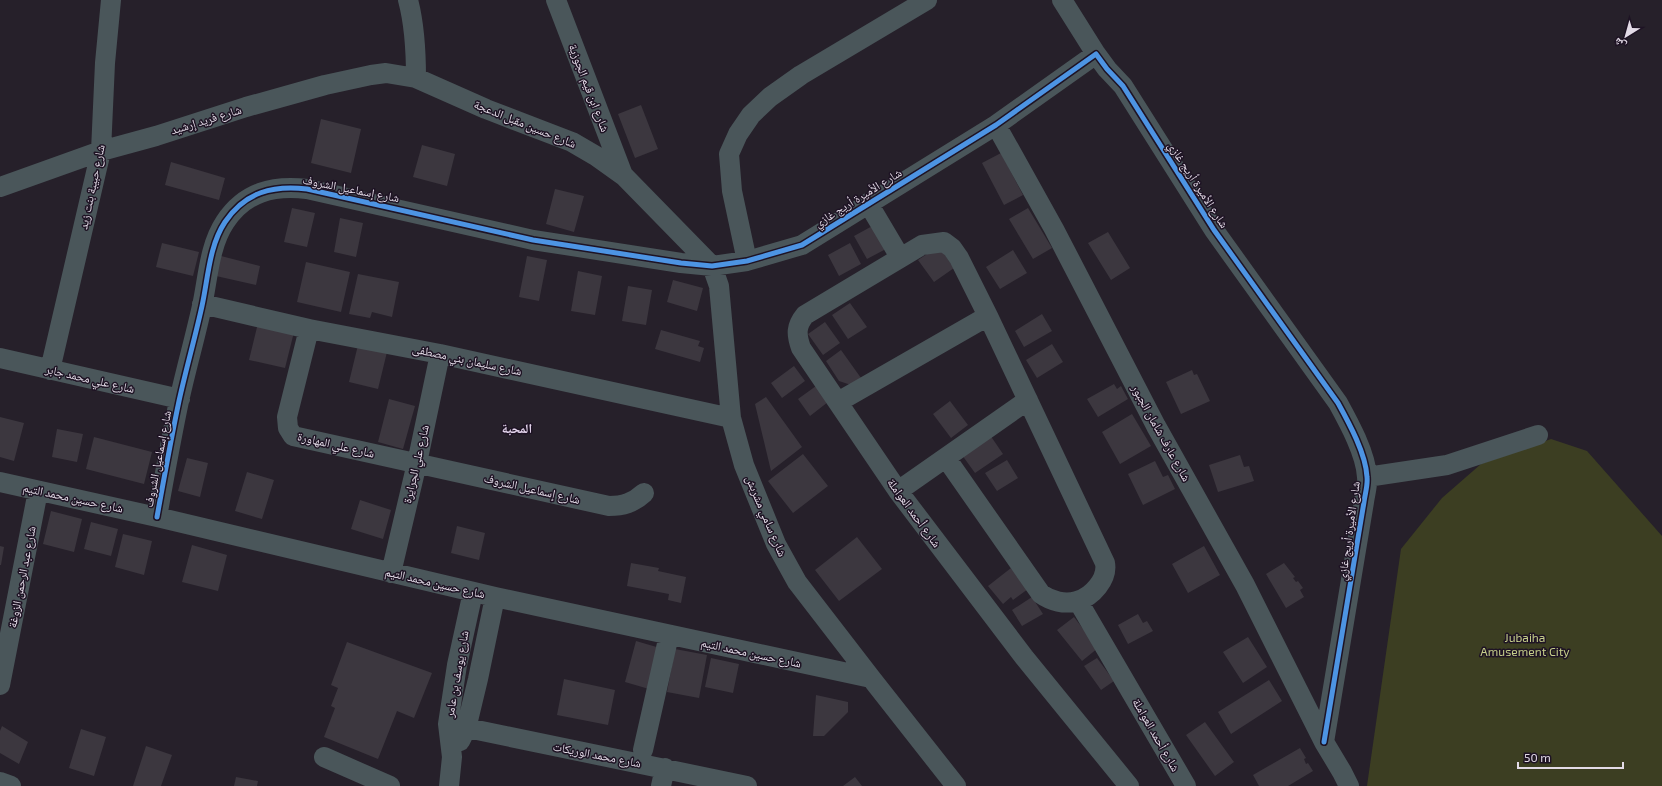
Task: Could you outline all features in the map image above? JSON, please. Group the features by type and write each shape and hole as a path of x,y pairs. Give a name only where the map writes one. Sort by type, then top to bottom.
{"street":[{"name":"شارع حبيبة بنت زيد","path":"50,370 101,151 105,63 113,0"},
{"path":"408,0 414,23 416,42 416,78"},
{"name":"شارع ابن قيم الجوزية","path":"556,0 576,57 624,176"},
{"path":"747,261 732,191 729,154 746,121 770,98 801,75 927,0"},
{"path":"1062,0 1096,54"},
{"name":"شارع الأميرة أريج غازي","path":"712,266 747,261 802,245 996,125 1096,54 1107,70 1123,86 1214,230 1338,403 1354,431 1367,477 1360,535 1324,742"},
{"name":"شارع فريد إرشيد","path":"0,187 101,151 325,85 386,73 416,78"},
{"name":"شارع حسين مقبل الدعجة","path":"416,78 486,109 572,142 596,156 624,176 712,266"},
{"name":"شارع عارف شامان الجبور","path":"996,125 1054,229 1156,426 1245,585 1324,742"},
{"name":"شارع إسماعيل الشروف","path":"156,517 180,399 214,246 225,222 255,194 278,188 292,187 314,190 533,240 681,263 712,266"},
{"path":"868,203 900,257"},
{"name":"شارع أحمد العواملة","path":"1129,786 1024,657 898,491 801,348 797,338 797,326 805,314 922,245 944,242 952,248 959,258 988,316 1105,563 1107,571 1103,580 1094,591 1078,601 1186,786"},
{"name":"شارع سامي مشربش","path":"712,266 719,286 731,418 744,465 776,544 797,582 956,786"},
{"name":"شارع سليمان بني مصطفى","path":"202,304 309,329 440,354 731,418"},
{"path":"838,402 988,316"},
{"name":"شارع علي المهاورة","path":"309,329 287,417 290,433 301,439 417,463"},
{"name":"شارع علي الجرايرة","path":"391,572 417,463 440,354"},
{"name":"شارع علي محمد جابر","path":"0,358 180,399"},
{"path":"898,491 1028,400"},
{"path":"1367,477 1448,465 1538,435"},
{"path":"946,458 1041,594 1047,598 1066,603 1078,601"},
{"name":"شارع إسماعيل الشروف","path":"417,463 608,506 622,506 630,503 644,493"},
{"name":"شارع حسين محمد التيم","path":"0,482 156,517 495,597 871,678"},
{"name":"شارع عبد الرحمن الزوغة","path":"0,685 8,602 38,491"},
{"name":"شارع يوسف بن عامر","path":"449,786 457,726 457,665 473,592"},
{"name":"شارع يوسف بن عامر","path":"457,726 478,679 495,597"},
{"path":"643,750 669,635"},
{"name":"شارع محمد الوريكات","path":"457,726 663,777 747,786"},
{"path":"1324,742 1342,772 1348,786"},
{"path":"324,757 390,786"},
{"path":"0,782 11,786"}],"green space":[{"name":"Jubaiha Amusement City","path":"1551,439 1587,451 1662,536 1662,786 1367,786 1401,549 1442,498 1481,464"}],"building":[{"path":"641,105 658,149 635,158 618,114"},
{"path":"321,119 361,129 351,173 311,163"},
{"path":"422,145 455,154 447,186 413,177"},
{"path":"1001,153 1023,195 1004,205 982,163"},
{"path":"171,162 225,178 219,200 165,185"},
{"path":"555,189 584,196 574,232 546,224"},
{"path":"292,208 315,213 307,247 284,242"},
{"path":"1028,208 1052,248 1033,259 1009,219"},
{"path":"340,218 363,223 356,257 334,252"},
{"path":"876,224 885,242 884,250 867,259 854,236"},
{"path":"1108,232 1130,268 1111,280 1088,243"},
{"path":"162,243 199,252 193,276 156,267"},
{"path":"850,243 861,264 839,276 828,255"},
{"path":"939,246 954,268 934,282 918,260"},
{"path":"1013,250 1027,273 1000,289 986,267"},
{"path":"221,256 260,266 256,285 216,276"},
{"path":"527,256 547,260 539,301 519,297"},
{"path":"306,262 350,272 341,312 297,302"},
{"path":"578,271 602,276 595,315 571,311"},
{"path":"358,274 399,282 392,317 372,312 370,318 349,314"},
{"path":"673,280 703,288 697,311 667,302"},
{"path":"628,286 652,290 646,325 622,321"},
{"path":"850,303 867,327 848,339 832,315"},
{"path":"1042,314 1052,331 1024,347 1015,331"},
{"path":"825,322 840,343 823,355 808,334"},
{"path":"258,323 294,332 285,368 249,360"},
{"path":"661,330 700,341 698,346 704,348 700,362 655,349"},
{"path":"1052,344 1063,362 1037,378 1026,360"},
{"path":"358,345 387,352 378,389 349,382"},
{"path":"841,350 861,378 851,385 839,381 826,361"},
{"path":"794,366 805,381 782,398 771,383"},
{"path":"1192,370 1194,375 1197,374 1210,401 1181,414 1166,382"},
{"path":"1114,384 1117,389 1121,386 1128,399 1098,417 1087,399"},
{"path":"816,386 828,402 810,416 798,399"},
{"path":"766,397 802,447 771,471 755,404"},
{"path":"389,399 415,406 403,449 378,442"},
{"path":"950,401 968,425 951,438 933,414"},
{"path":"1132,414 1151,446 1120,464 1102,432"},
{"path":"0,417 24,423 14,461 0,457"},
{"path":"57,429 83,434 77,462 52,457"},
{"path":"990,435 1003,454 975,473 962,455"},
{"path":"94,437 152,452 144,484 86,469"},
{"path":"803,454 828,486 793,513 768,481"},
{"path":"1240,455 1244,467 1249,466 1254,481 1218,492 1209,465"},
{"path":"187,458 208,463 200,497 178,491"},
{"path":"1007,460 1018,478 997,491 985,473"},
{"path":"1155,461 1163,477 1168,475 1175,489 1143,505 1128,474"},
{"path":"247,472 274,480 262,519 235,511"},
{"path":"360,500 391,510 383,539 351,529"},
{"path":"51,511 82,519 74,552 43,544"},
{"path":"91,522 118,529 111,556 84,549"},
{"path":"457,526 485,533 479,560 451,553"},
{"path":"123,534 152,541 144,575 115,567"},
{"path":"857,537 882,569 839,601 815,570"},
{"path":"192,545 227,555 218,591 182,582"},
{"path":"0,546 4,547 1,565 0,565"},
{"path":"1204,546 1220,575 1188,593 1172,564"},
{"path":"631,563 659,568 658,571 686,577 681,603 668,600 669,594 627,586"},
{"path":"1284,563 1295,577 1293,578 1296,582 1298,581 1303,588 1300,590 1304,597 1286,608 1266,574"},
{"path":"1011,568 1028,589 1013,600 1011,597 1003,604 988,586"},
{"path":"1032,597 1043,614 1022,626 1012,610"},
{"path":"1138,614 1143,623 1147,621 1153,631 1128,644 1118,625"},
{"path":"1074,617 1098,648 1082,661 1057,630"},
{"path":"1248,637 1267,667 1243,683 1223,652"},
{"path":"636,641 660,648 649,689 625,682"},
{"path":"347,642 432,673 414,718 397,711 378,759 324,737 335,708 331,706 338,688 331,685"},
{"path":"675,649 707,655 699,698 667,692"},
{"path":"711,658 739,664 733,693 705,687"},
{"path":"1097,658 1114,681 1101,690 1084,666"},
{"path":"564,679 615,690 608,725 557,715"},
{"path":"1269,680 1282,701 1231,734 1218,712"},
{"path":"816,695 848,702 848,712 824,736 813,736"},
{"path":"1205,722 1234,762 1215,776 1186,735"},
{"path":"2,726 28,742 19,764 0,753 0,731"},
{"path":"81,729 106,737 94,776 69,768"},
{"path":"146,746 172,755 161,786 133,786"},
{"path":"1300,748 1306,758 1304,759 1306,764 1308,763 1313,771 1288,786 1259,786 1253,775"},
{"path":"236,777 258,781 257,786 234,786"},
{"path":"855,777 862,786 843,786"}],"cycle path":[{"path":"157,517 170,444 202,306 212,252 225,222 241,204 251,197 271,190 283,188 307,189 533,240 681,263 712,266 747,261 802,245 996,125 1096,54 1107,69 1123,86 1214,230 1338,403 1364,459 1367,486 1324,742"}],"district":[{"name":"المحبة","path":"517,428"}]}
